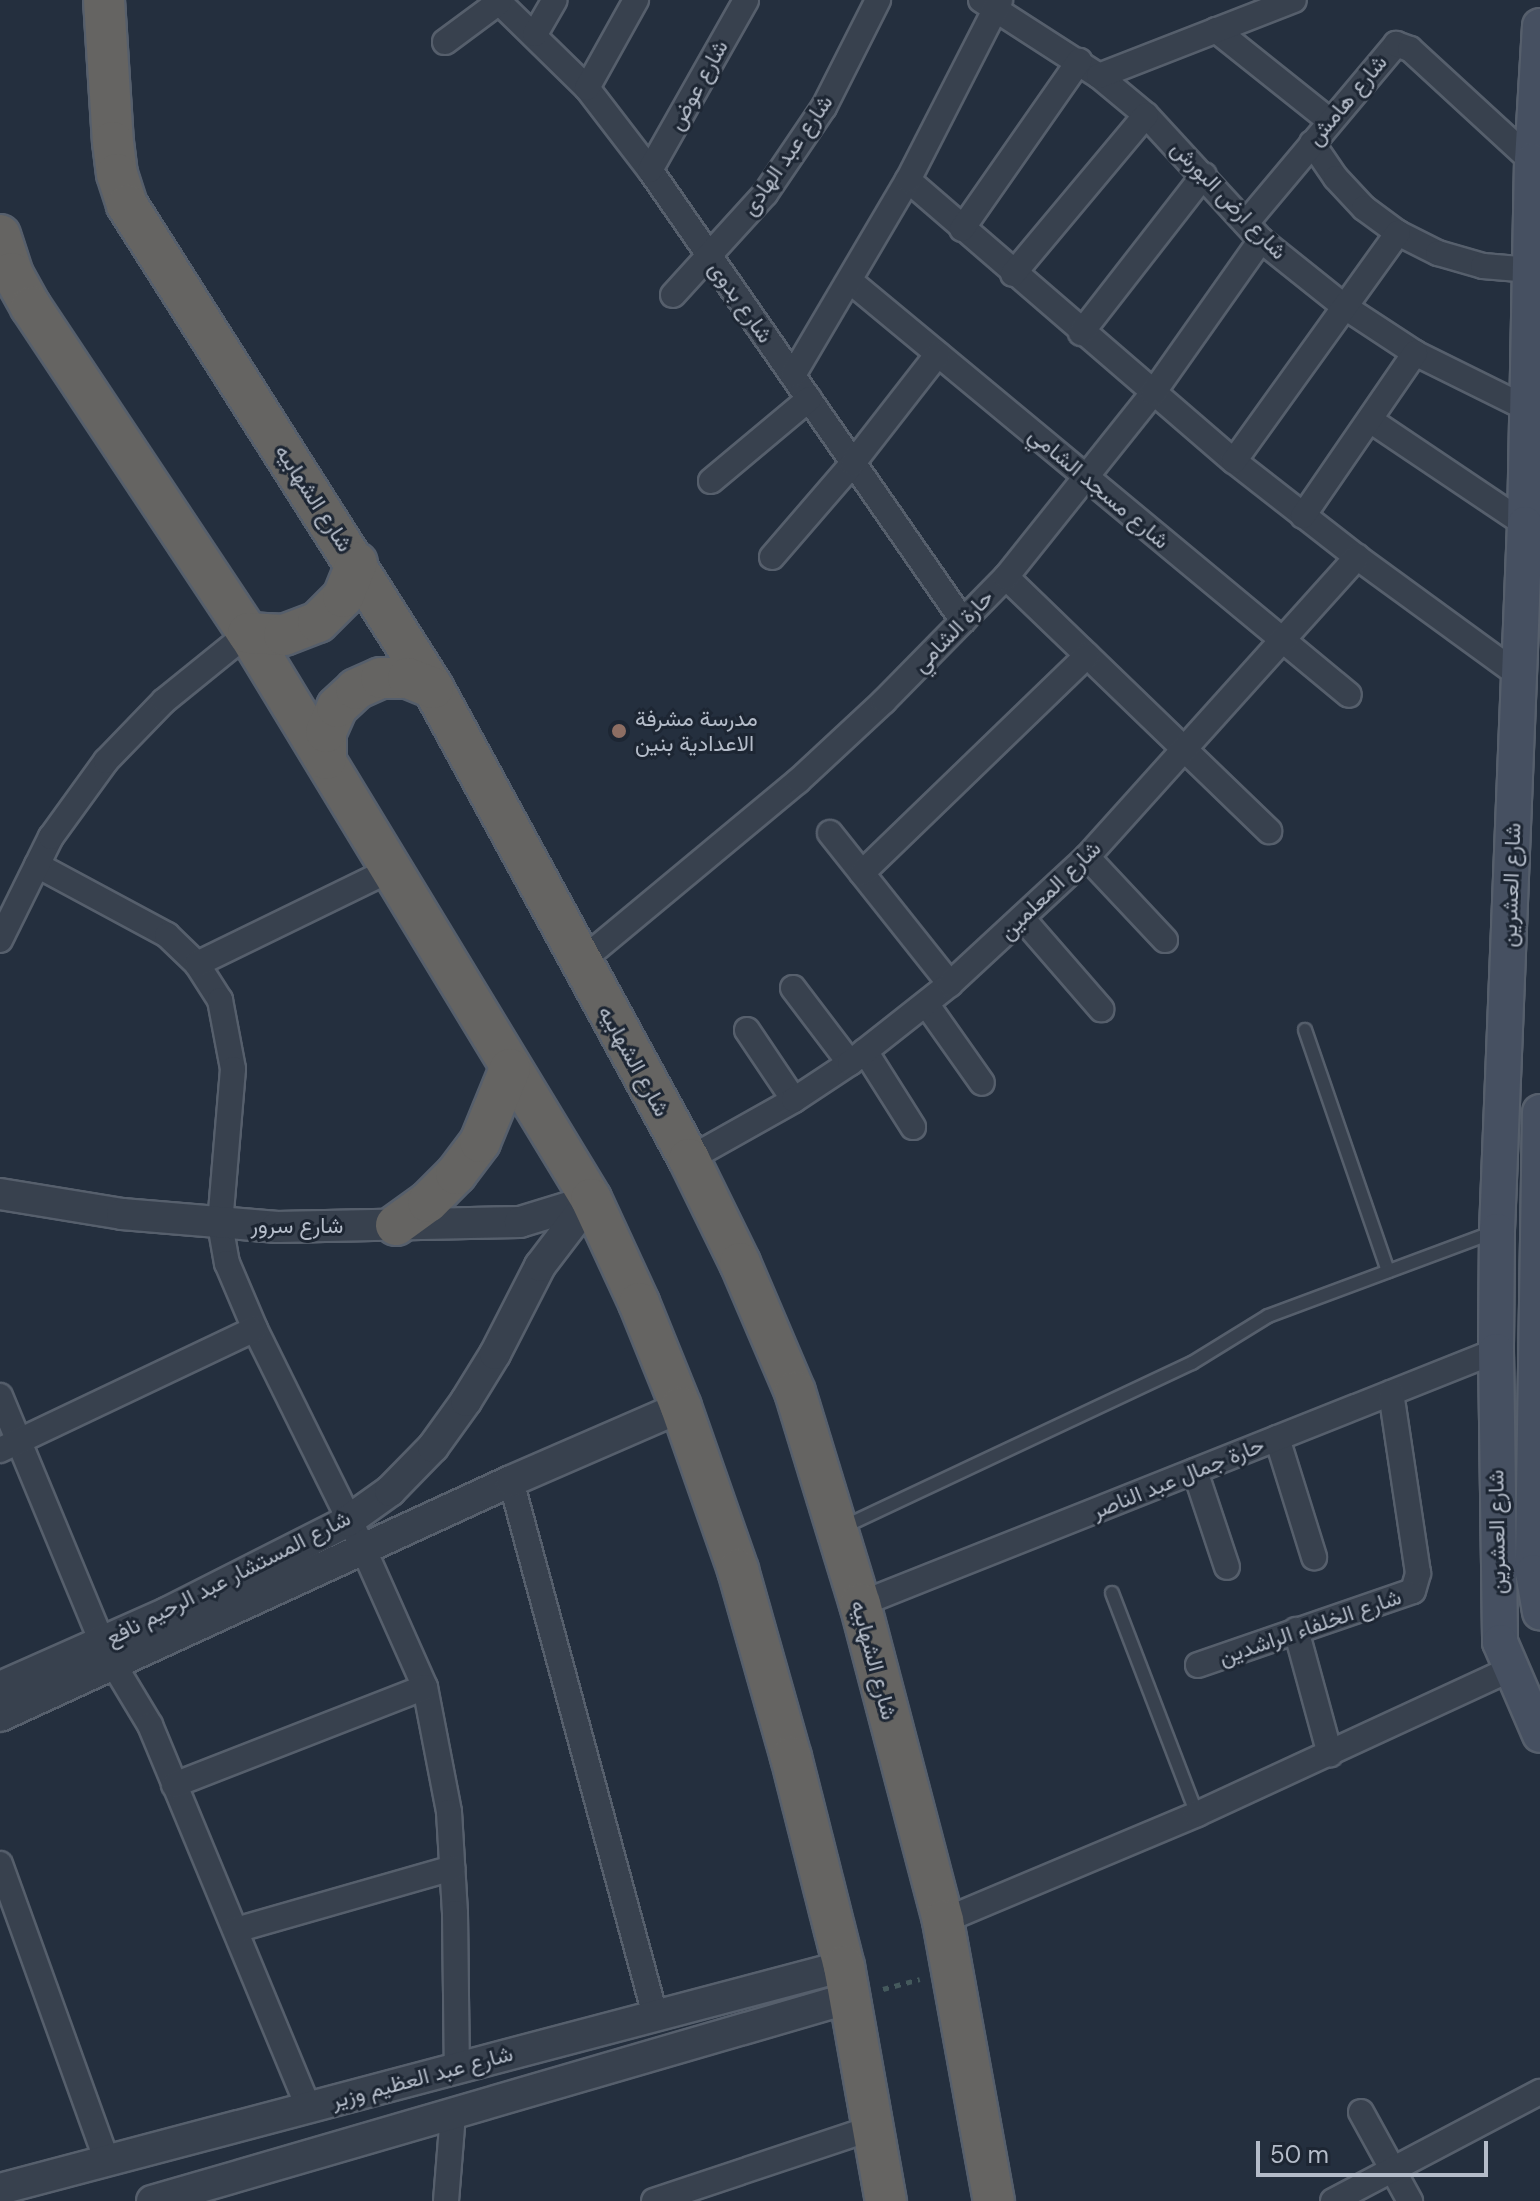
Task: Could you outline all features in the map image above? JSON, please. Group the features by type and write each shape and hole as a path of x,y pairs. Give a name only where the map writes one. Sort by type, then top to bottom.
{"highway":[{"name":"شارع الشهابيه","path":"104,0 113,142 117,174 127,205 357,563 433,688 689,1159 740,1263 795,1392 860,1604 943,1921 994,2201"},
{"path":"0,235 12,273 31,307 248,633 591,1199 681,1407 738,1570 847,1982 886,2201"},
{"path":"248,633 284,635 318,622 343,597 357,563"},
{"path":"326,759 326,732 337,707 356,689 381,678 408,678 433,688"},
{"path":"396,1225 428,1202 456,1174 480,1142 498,1107 510,1069"}],"main road":[{"name":"شارع العشرين","path":"1540,26 1532,161 1531,270 1535,351 1528,409 1497,1231 1496,1351 1500,1642 1509,1670 1540,1735"},
{"name":"شارع العشرين","path":"1540,1112 1537,1471 1533,1572 1540,1612"}],"street":[{"path":"535,34 555,0"},
{"path":"587,88 636,0"},
{"name":"شارع عوض","path":"650,170 746,0"},
{"name":"شارع عبد الهادى","path":"673,295 765,194 824,107 878,0"},
{"path":"1099,76 1294,0"},
{"path":"445,42 498,1"},
{"name":"شارع بدوى","path":"498,1 587,88 650,170 963,621"},
{"path":"793,375 908,180 993,3"},
{"name":"شارع ارض البورش","path":"993,3 1079,61 1146,115 1254,232 1345,307 1415,353 1528,409"},
{"path":"1216,30 1330,121"},
{"name":"شارع هامش","path":"1254,232 1312,143 1396,44 1404,44 1532,161"},
{"path":"962,229 1079,61"},
{"path":"1013,274 1146,115"},
{"path":"1312,143 1336,178 1364,208 1398,233 1438,253 1483,266 1531,270"},
{"path":"1081,333 1204,175"},
{"path":"908,180 1081,333 1234,461 1357,557 1520,676"},
{"name":"حارة الشامي","path":"580,962 798,781 1006,577 1153,393 1254,232"},
{"path":"1234,461 1398,233"},
{"name":"شارع مسجد الشامي","path":"850,281 1349,695"},
{"path":"1303,516 1415,353"},
{"path":"772,557 853,463 938,354"},
{"path":"711,481 809,399"},
{"path":"1370,420 1525,524"},
{"name":"شارع المعلمين","path":"689,1159 794,1100 927,1005 1087,857 1357,557"},
{"path":"1006,577 1269,831"},
{"path":"0,940 51,837 106,761 164,701 248,633"},
{"path":"862,873 1087,656"},
{"path":"830,833 950,984"},
{"path":"1087,857 1165,940"},
{"path":"37,865 167,935 197,964 220,1000 233,1069 220,1224 227,1263 255,1329 364,1550 425,1687 449,1812 457,2067"},
{"path":"197,964 390,870"},
{"path":"1022,918 1101,1009"},
{"path":"793,988 857,1057 913,1127"},
{"path":"927,1005 982,1083"},
{"path":"747,1030 794,1100"},
{"name":"شارع سرور","path":"0,1194 41,1203 220,1224 520,1222 557,1213 591,1199"},
{"name":"شارع المستشار عبد الرحيم نافع","path":"0,1716 348,1521 390,1491 433,1447 495,1354 540,1266 591,1199"},
{"path":"8,1446 255,1329"},
{"name":"حارة جمال عبد الناصر","path":"860,1604 1496,1351"},
{"name":"شارع الخلفاء الراشدين","path":"1198,1665 1405,1595 1417,1582 1391,1393"},
{"path":"0,1396 8,1446 108,1654 150,1725 308,2106"},
{"name":"شارع المستشار عبد الرحيم نافع","path":"0,1687 108,1654 364,1550 511,1481 681,1407"},
{"path":"1277,1438 1314,1557"},
{"path":"1195,1471 1227,1567"},
{"path":"511,1481 655,2015"},
{"path":"1296,1630 1330,1754"},
{"path":"943,1921 1197,1814 1509,1670"},
{"path":"174,1785 425,1687"},
{"path":"0,1864 10,1926 107,2161"},
{"path":"236,1930 452,1868"},
{"name":"شارع عبد العظيم وزير","path":"0,2189 655,2015 847,1982"},
{"name":"شارع عبد العظيم وزير","path":"170,2199 453,2114 847,1982"},
{"path":"1333,2201 1540,2092"},
{"path":"1361,2112 1410,2201"},
{"path":"446,2201 453,2114"},
{"path":"654,2201 875,2127"}],"lane":[{"path":"1305,1030 1388,1271"},
{"path":"838,1529 1192,1363 1268,1316 1497,1231"},
{"path":"1112,1593 1197,1814"}],"path":[{"path":"847,1982 952,1971"}],"place":[{"name":"مدرسة مشرفة الاعدادية بنين","path":"619,731"}]}
